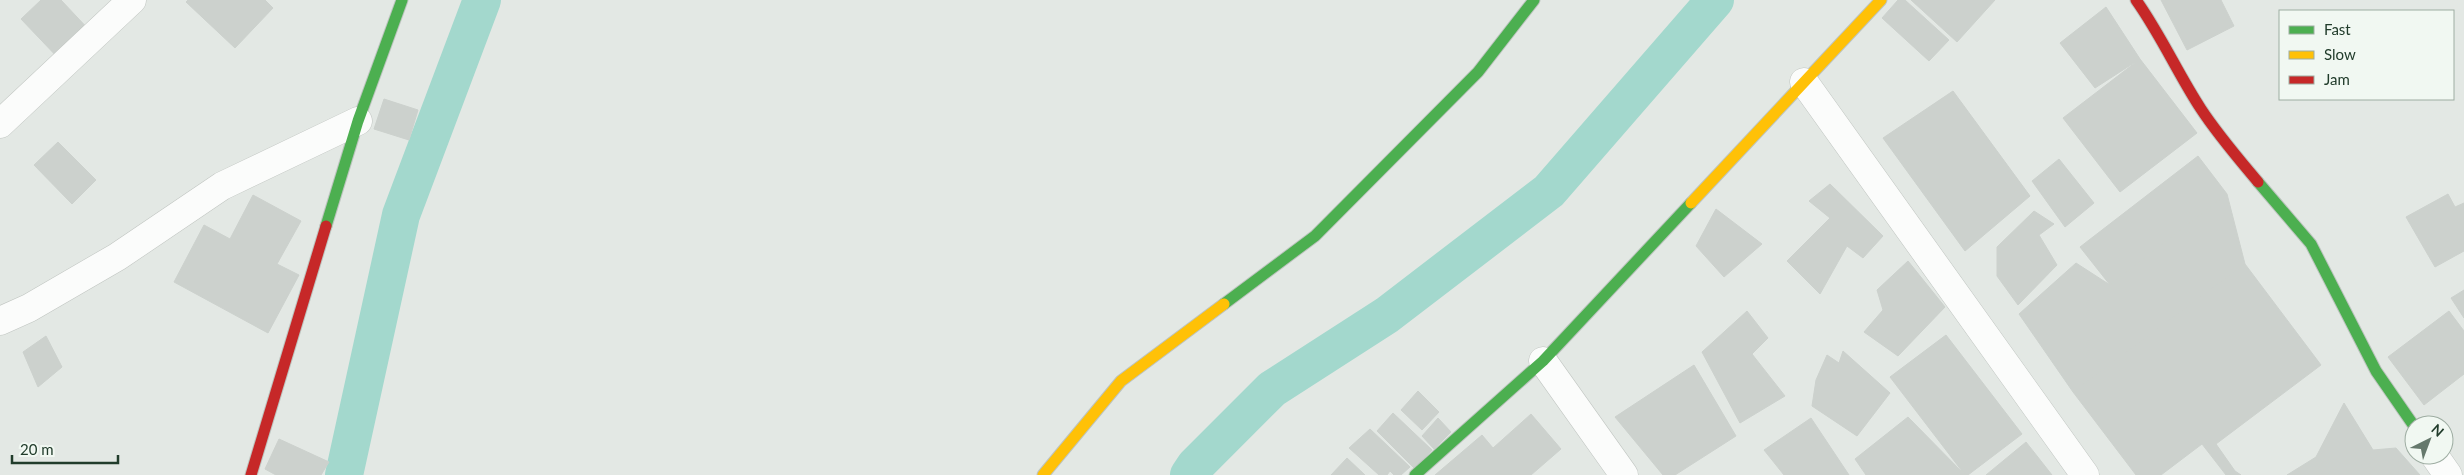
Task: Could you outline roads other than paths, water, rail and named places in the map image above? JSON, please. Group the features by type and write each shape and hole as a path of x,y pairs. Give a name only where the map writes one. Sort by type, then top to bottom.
{"street":[{"path":"0,124 132,0"},
{"path":"251,475 358,121 402,0"},
{"path":"1043,475 1121,381 1315,236 1478,72 1534,0"},
{"path":"1415,475 1543,361 1882,0"},
{"path":"2136,0 2153,24 2200,108 2221,138 2311,244 2376,371 2406,415"},
{"path":"1804,82 2085,475"},
{"path":"0,321 28,308 117,257 222,186 358,121"},
{"path":"1543,361 1624,475"}],"waterway":[{"path":"344,475 401,215 482,0"},
{"path":"1189,475 1195,466 1272,389 1387,315 1549,191 1715,0"}]}
